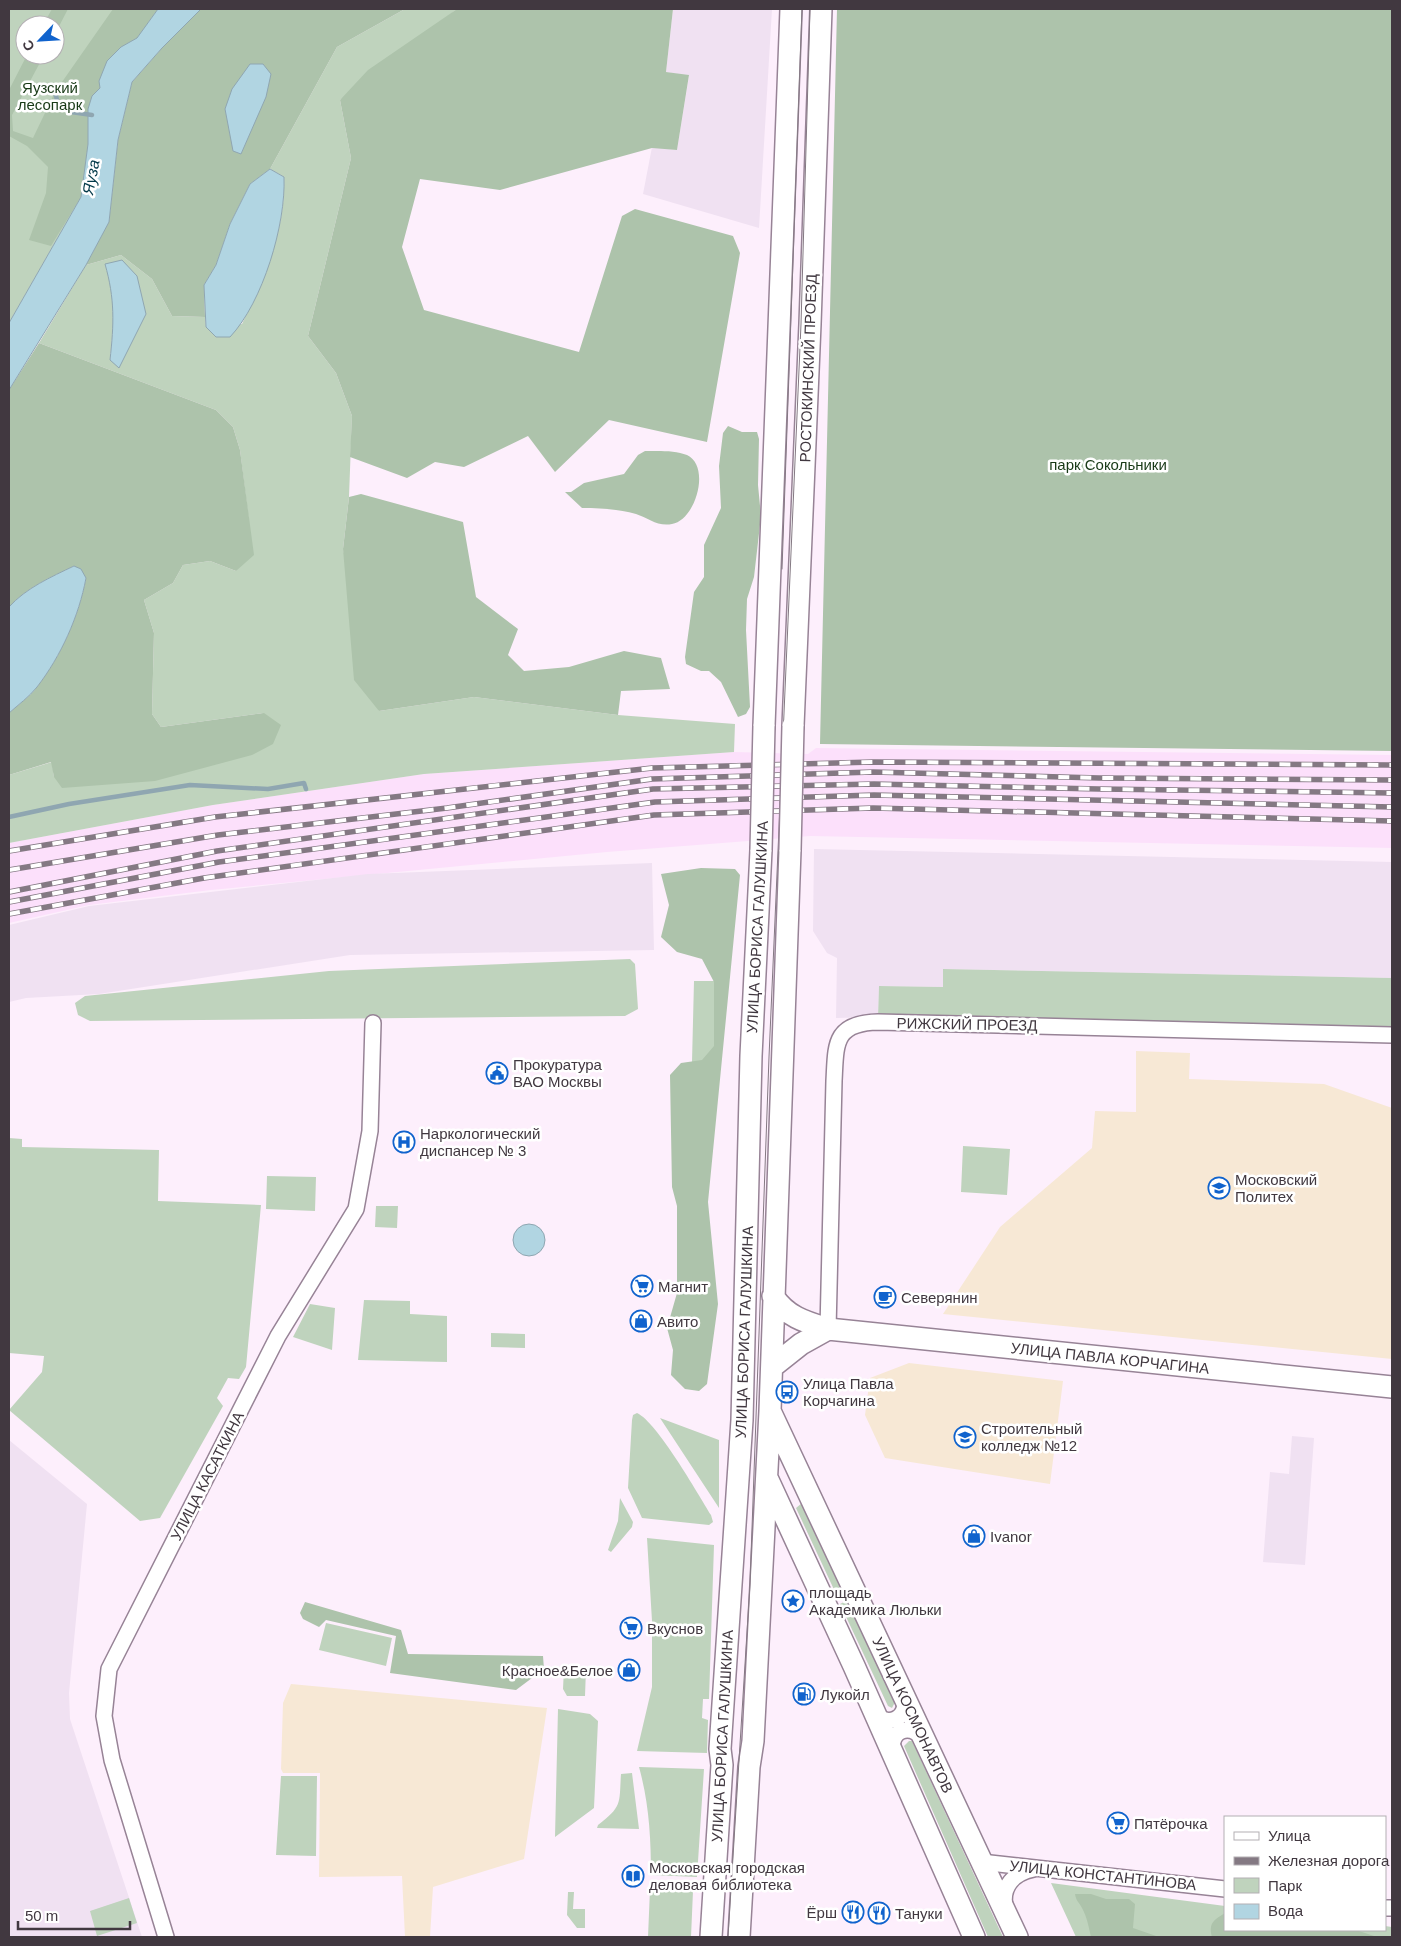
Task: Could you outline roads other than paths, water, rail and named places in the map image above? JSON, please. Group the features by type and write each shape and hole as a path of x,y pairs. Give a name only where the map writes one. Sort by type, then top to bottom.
{"main road":[{"name":"РОСТОКИНСКИЙ ПРОЕЗД","path":"764,726 791,9"},
{"name":"РОСТОКИНСКИЙ ПРОЕЗД","path":"793,726 807,412 821,9"},
{"path":"785,182 815,182"},
{"path":"777,412 807,412"},
{"name":"УЛИЦА БОРИСА ГАЛУШКИНА","path":"710,1937 722,1764 720,1749 727,1632 733,1583 742,1420 751,1056 761,850 764,726"},
{"name":"УЛИЦА БОРИСА ГАЛУШКИНА","path":"739,1937 749,1767 754,1741 772,1367 793,726"},
{"name":"УЛИЦА ПАВЛА КОРЧАГИНА","path":"773,1296 788,1314 800,1321 828,1329 1392,1387"},
{"path":"772,1367 801,1344 828,1329"},
{"name":"УЛИЦА КОСМОНАВТОВ","path":"770,1411 1017,1937"},
{"path":"742,1420 974,1937"}],"street":[{"name":"РИЖСКИЙ ПРОЕЗД","path":"828,1329 834,1081 837,1042 846,1029 860,1022 878,1022 1392,1035"},
{"name":"УЛИЦА КАСАТКИНА","path":"166,1937 112,1760 104,1716 109,1669 278,1336 356,1209 370,1130 373,1023"},
{"path":"876,1716 882,1720 897,1719 903,1714 905,1700"},
{"path":"893,1753 894,1737 900,1732 908,1730 917,1732 923,1738"},
{"name":"УЛИЦА КОНСТАНТИНОВА","path":"981,1862 1043,1867 1224,1889"},
{"path":"1007,1916 1004,1900 1006,1887 1014,1877 1025,1871 1043,1867"}],"water":[{"name":"Яуза","path":"158,9 201,9 162,48 132,82 118,140 109,222 86,265 9,390 9,323 81,197 88,144 88,109 92,96 100,88 99,81 107,61 121,47 137,38"},
{"path":"250,64 263,64 271,74 266,97 241,154 233,151 225,109 232,89"},
{"path":"270,169 284,177 284,196 270,262 253,304 242,322 230,337 216,337 206,327 204,285 216,265 230,224 250,184"},
{"path":"122,260 137,276 146,314 119,368 110,360 113,312 111,289 105,264"},
{"path":"74,566 81,569 86,578 79,607 68,635 54,662 37,687 9,713 9,607 23,594"},
{"path":"529,1224 540,1229 545,1240 540,1251 529,1256 518,1251 513,1240 518,1229"}],"waterway":[{"path":"55,92 58,104"},
{"path":"71,112 92,115"},
{"path":"9,817 69,804 190,785 268,789 304,783 306,789"}],"tram line":[{"path":"782,569 802,9"},
{"path":"728,1937 750,1584 769,1057 801,324 810,9"}],"railway":[{"path":"9,851 215,817 652,768 873,762 1392,765"},
{"path":"9,870 218,835 447,808 652,779 873,772 1099,778 1392,780"},
{"path":"9,892 217,851 653,789 874,784 1392,793"},
{"path":"9,902 219,862 655,802 874,795 1392,807"},
{"path":"9,914 204,878 654,815 873,808 1392,821"}],"place":[{"name":"Прокуратура ВАО Москвы","path":"497,1073"},
{"name":"Наркологический диспансер № 3","path":"404,1142"},
{"name":"Московский Политех","path":"1219,1188"},
{"name":"Магнит","path":"642,1286"},
{"name":"Северянин","path":"885,1297"},
{"name":"Авито","path":"641,1321"},
{"name":"Улица Павла Корчагина","path":"787,1392"},
{"name":"Строительный колледж №12","path":"965,1437"},
{"name":"Ivanor","path":"974,1536"},
{"name":"площадь Академика Люльки","path":"793,1601"},
{"name":"Вкуснов","path":"631,1628"},
{"name":"Красное&Белое","path":"629,1670"},
{"name":"Лукойл","path":"804,1694"},
{"name":"Пятёрочка","path":"1118,1823"},
{"name":"Московская городская деловая библиотека","path":"633,1876"},
{"name":"Ёрш","path":"853,1912"},
{"name":"Тануки","path":"879,1913"}],"park label":[{"name":"Яузский лесопарк","path":"50,96"},
{"name":"парк Сокольники","path":"1108,464"}]}
